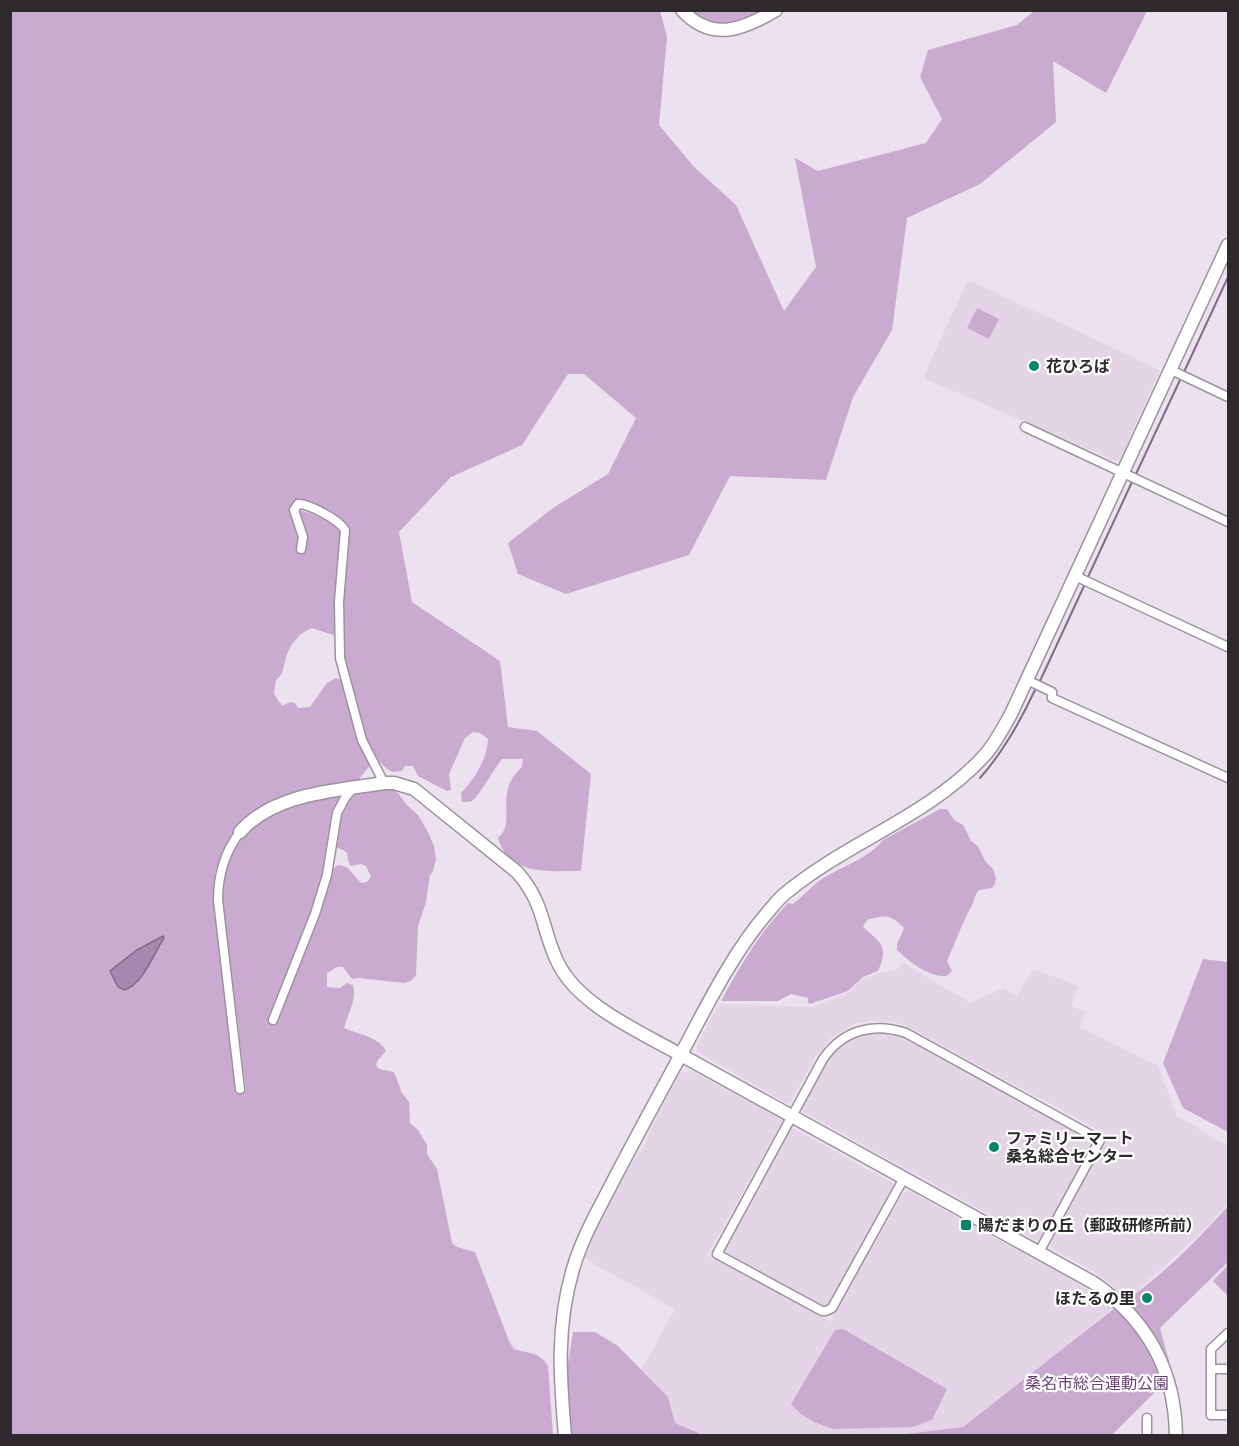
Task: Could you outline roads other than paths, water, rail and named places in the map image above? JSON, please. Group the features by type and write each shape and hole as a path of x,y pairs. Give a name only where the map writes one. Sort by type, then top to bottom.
{"street":[{"path":"682,10 704,25 724,30 738,29 752,24 776,10"},
{"path":"565,1436 560,1377 560,1331 573,1270 585,1236 681,1055 741,948 785,893 838,855 924,807 949,790 985,755 1011,714 1171,370 1223,269 1228,245"},
{"path":"1171,370 1228,397"},
{"path":"1025,427 1228,522"},
{"path":"301,549 303,537 294,510 298,504 305,504 340,524 345,531 339,602 340,658 362,740 384,783"},
{"path":"1075,576 1228,647"},
{"path":"1027,680 1053,692 1052,698 1228,778"},
{"path":"240,1089 218,900 220,870 232,842 260,813 293,799 384,783 394,783 414,789 517,872 536,898 554,955 571,984 600,1008 1039,1252 1120,1302 1141,1326 1159,1356 1168,1380 1174,1408 1176,1436"},
{"path":"273,1020 327,875 337,813 353,788"},
{"path":"904,1178 832,1308 826,1311 822,1311 717,1254 823,1059 835,1044 847,1035 874,1027 895,1029 915,1038 1100,1140 1039,1252"},
{"path":"1228,1333 1211,1349 1211,1415 1228,1415"},
{"path":"1211,1369 1228,1369"},
{"path":"1147,1418 1147,1436"}],"waterway":[{"path":"1184,372 1228,277"},
{"path":"1136,474 1180,380"},
{"path":"1088,577 1132,482"},
{"path":"1040,681 1084,586"},
{"path":"980,778 1011,736 1035,690"}],"place":[{"name":"花ひろば","path":"1034,366"},
{"name":"ファミリーマート 桑名総合センター","path":"994,1147"},
{"name":"陽だまりの丘（郵政研修所前）","path":"966,1225"},
{"name":"ほたるの里","path":"1147,1298"}],"park label":[{"name":"桑名市総合運動公園","path":"1097,1383"}]}
